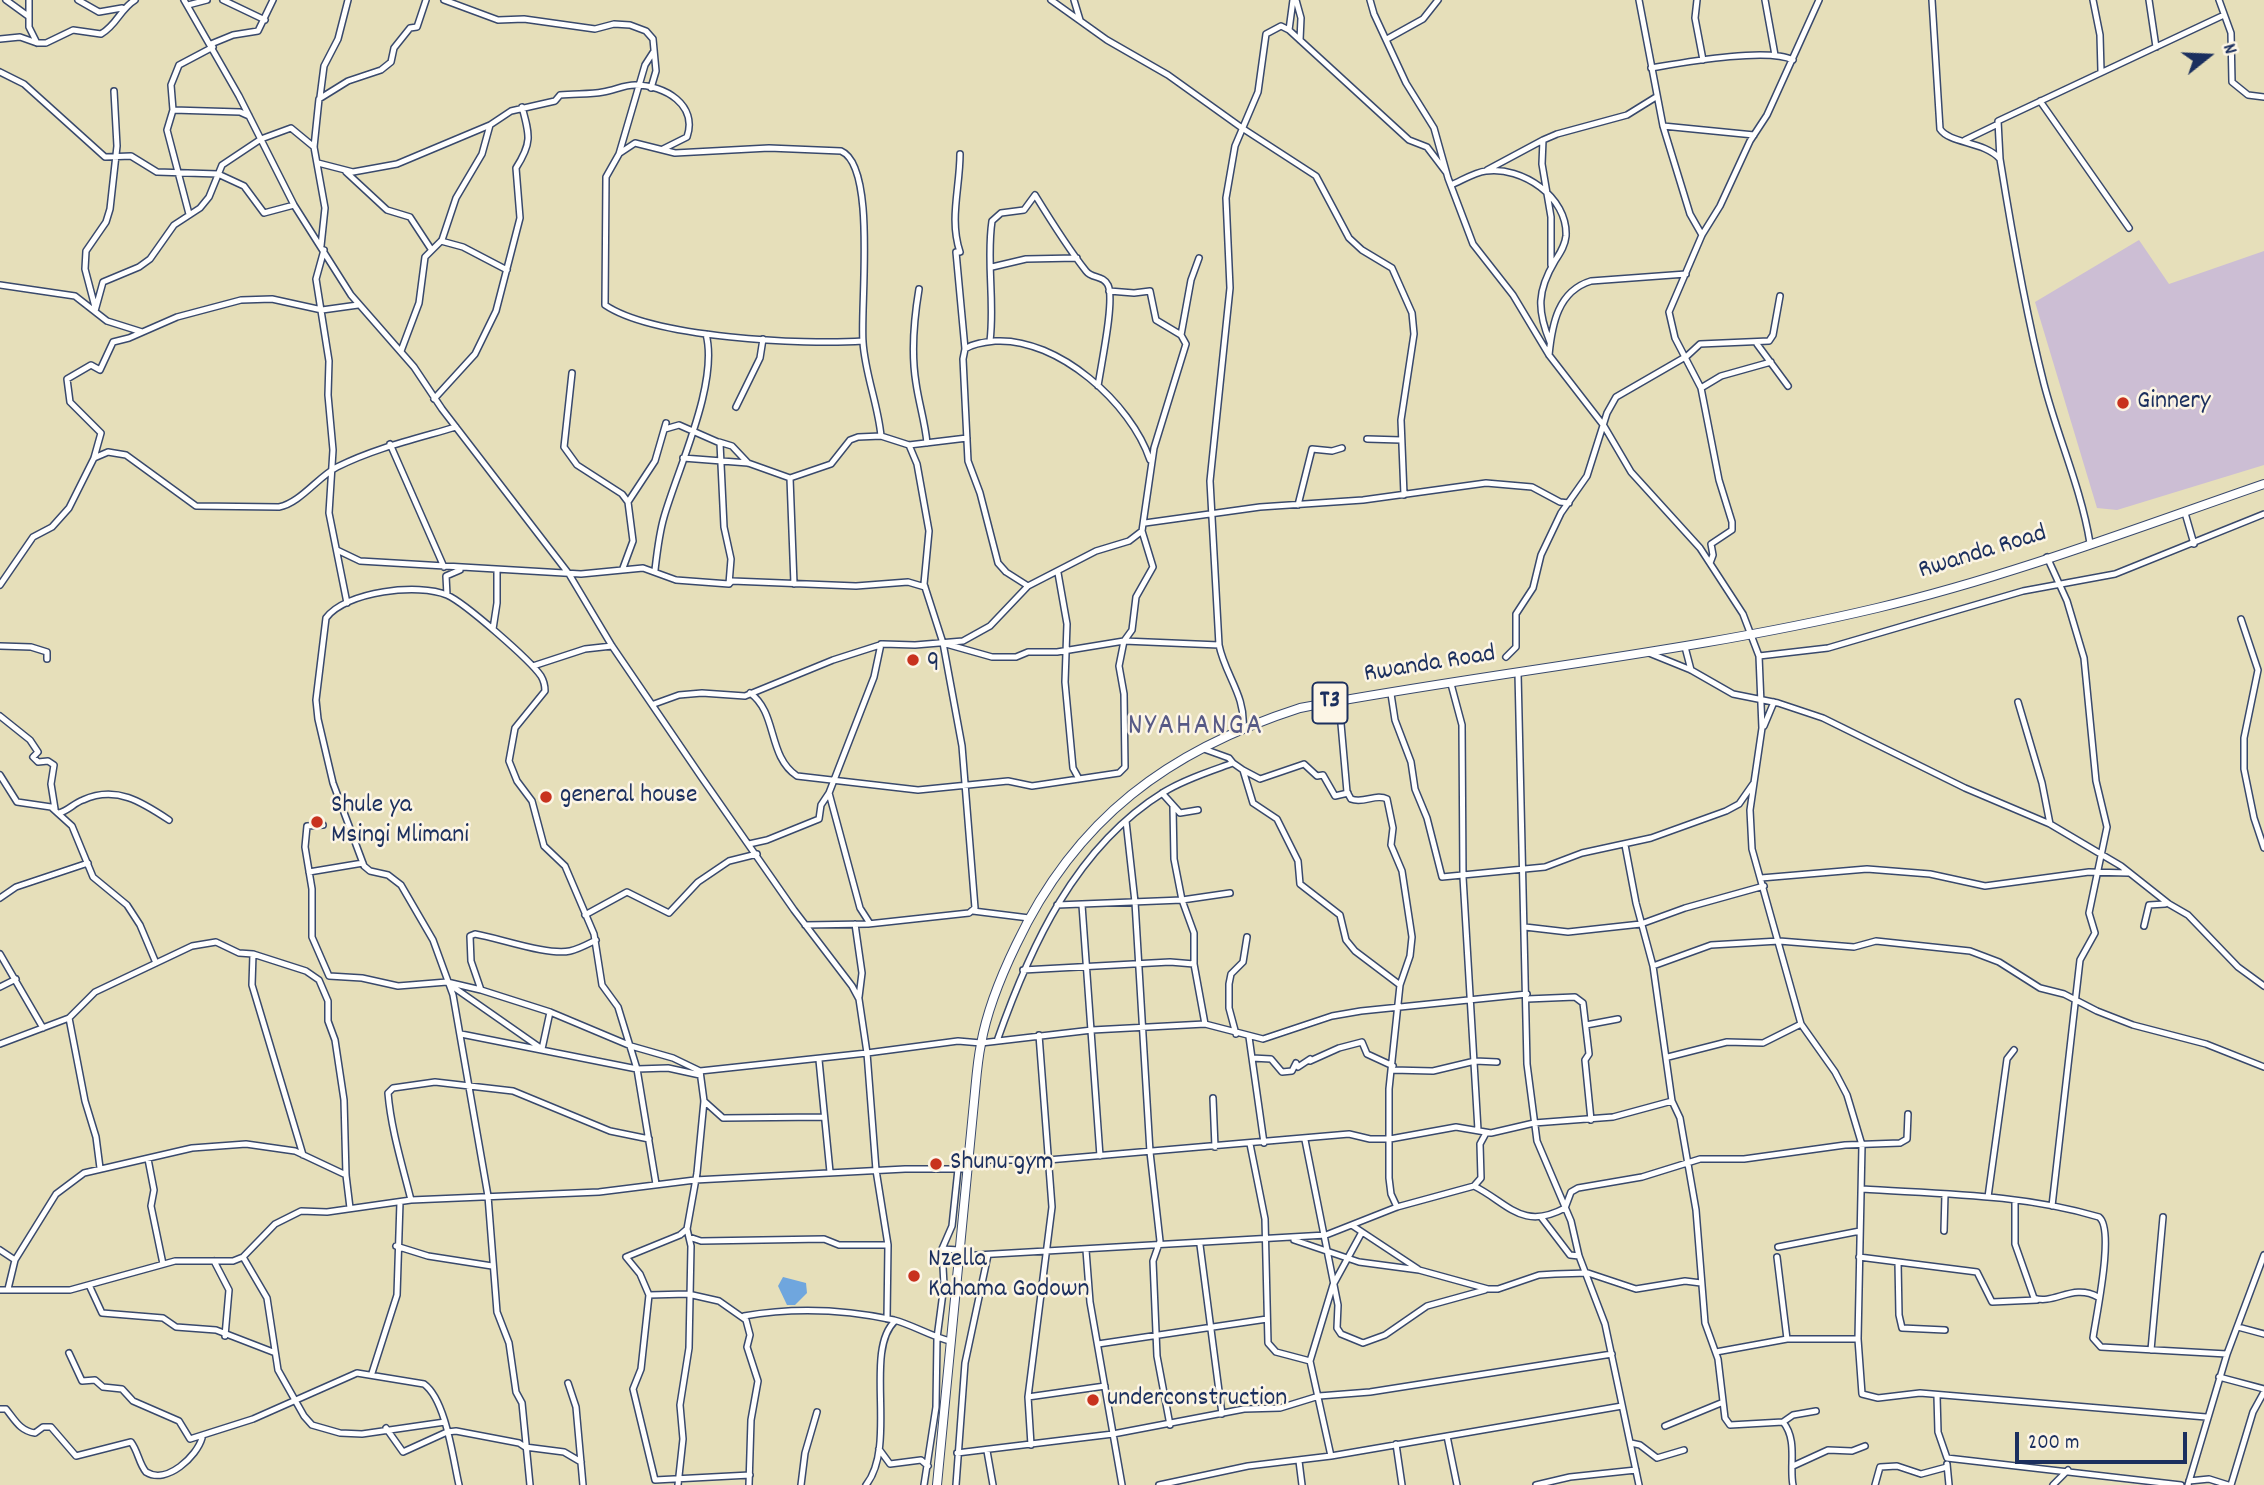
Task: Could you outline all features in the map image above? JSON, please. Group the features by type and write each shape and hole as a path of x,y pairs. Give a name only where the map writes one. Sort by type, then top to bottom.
{"highway":[{"name":"Rwanda Road","path":"937,1485 959,1253 964,1166 981,1043 1004,971 1049,883 1097,824 1139,787 1201,748 1243,728 1300,708 1648,653 1752,635 1879,608 2185,513 2264,484"}],"street":[{"path":"6,0 28,16"},
{"path":"29,0 30,31 37,43"},
{"path":"78,0 99,12 122,8 135,0"},
{"path":"207,0 186,3 212,46 294,205 358,305 401,351 569,574 612,646 859,999"},
{"path":"223,0 265,20"},
{"path":"188,214 167,130 173,110 171,85 175,69 197,53 233,35 256,32 265,20 273,0"},
{"path":"347,603 329,513 329,361 316,279 323,248 325,208 314,147 324,66 338,39 348,0"},
{"path":"320,97 348,81 374,74 391,61 394,48 410,28 417,27 422,19 426,0"},
{"path":"444,0 498,20 524,19 595,29 614,24 633,26 649,33 656,74 651,88"},
{"path":"1051,0 1080,23 1168,75 1316,176 1349,238 1368,254 1388,263 1397,275 1412,313 1414,334 1402,405 1404,495"},
{"path":"1074,0 1080,23"},
{"path":"1289,30 1294,0"},
{"path":"1294,0 1301,18 1300,40"},
{"path":"1370,0 1406,83 1434,128 1446,172 1473,244 1517,300 1549,355 1604,426 1635,478 1686,530 1710,563 1743,614 1752,635 1759,656 1762,729 1749,827 1801,1024 1835,1072 1847,1095 1862,1145 1858,1339 1862,1394 1878,1398 1910,1392 2206,1417"},
{"path":"1387,39 1423,19 1438,0"},
{"path":"1639,0 1663,126 1690,214 1702,234"},
{"path":"1697,0 1696,24 1703,60"},
{"path":"1765,0 1775,55"},
{"path":"1710,563 1713,555 1711,544 1728,535 1732,530 1732,522 1719,480 1701,388 1687,356 1675,338 1669,316 1702,234 1720,206 1754,135 1767,116 1819,0"},
{"path":"1932,0 1938,57 1939,125 1944,135 1990,149 2000,159"},
{"path":"2094,0 2100,35 2101,71"},
{"path":"2149,0 2156,47"},
{"path":"2219,0 2231,33 2232,82 2248,95 2264,97"},
{"path":"0,39 16,37 46,43 73,30 101,34 115,22 122,8"},
{"path":"1965,140 2101,71 2224,15"},
{"path":"1243,728 1239,692 1225,670 1219,645 1210,481 1230,288 1226,198 1235,146 1258,92 1266,34 1281,26 1289,30 1409,139 1427,147 1446,172"},
{"path":"654,51 645,65 619,154 606,177 605,305 649,321 706,334 763,339 863,341"},
{"path":"1651,68 1703,60 1775,55 1793,60"},
{"path":"0,72 24,84 105,157 131,156 157,172 218,174 244,186 264,213 294,205"},
{"path":"318,163 363,172 397,164 490,125 522,107 555,101 563,94 603,92 639,85 676,98 689,112 689,131 685,139 661,150"},
{"path":"96,310 85,269 86,251 109,212 116,156 114,91"},
{"path":"1451,185 1487,171 1543,140 1627,115 1656,97"},
{"path":"2040,101 2129,228"},
{"path":"435,399 475,354 496,311 520,218 516,167 528,148 522,107"},
{"path":"173,110 240,112 249,116"},
{"path":"401,351 419,303 424,261 431,249 441,241 456,198 482,154 490,125"},
{"path":"1996,125 2014,244 2036,351 2081,496 2090,543"},
{"path":"1663,126 1754,135"},
{"path":"96,310 103,282 146,262 162,246 174,225 209,197 222,165 261,139 293,128 314,147"},
{"path":"1543,140 1542,164 1549,196 1551,268"},
{"path":"619,154 635,143 661,150 689,153 784,148 841,150 848,154 861,182 863,341 881,436"},
{"path":"960,154 960,189 953,215 960,253 956,252 965,349 968,461 980,493 998,563 1014,579 1028,586"},
{"path":"345,170 387,210 410,216 431,249"},
{"path":"1487,171 1529,179 1539,184 1564,222 1566,232 1563,247 1542,286 1539,303 1550,342"},
{"path":"990,341 994,307 990,283 993,219 1001,213 1024,210 1035,195 1088,274 1105,281 1109,291 1111,303 1105,325 1098,386"},
{"path":"441,241 463,247 508,270"},
{"path":"992,267 1026,258 1077,258"},
{"path":"1181,335 1191,280 1199,258"},
{"path":"1549,355 1555,314 1580,285 1591,281 1686,274"},
{"path":"0,285 75,296 107,321 142,332"},
{"path":"919,289 913,320 915,379 925,419 927,443"},
{"path":"654,704 679,695 702,693 745,696 833,660 881,644 963,641 985,629 1028,586 1058,573 1096,551 1129,541 1142,531 1151,463 1162,414 1186,344 1181,335 1156,320 1150,291 1109,291"},
{"path":"1506,657 1517,644 1517,611 1529,596 1541,555 1587,476 1616,397 1704,344 1731,341 1756,344 1772,338 1780,296"},
{"path":"0,585 31,539 50,529 69,508 94,458 101,433 70,402 66,394 66,379 91,365 100,370 113,342 177,317 241,300 272,299 322,310 358,305"},
{"path":"654,570 663,519 695,431 708,353 706,334"},
{"path":"736,407 760,358 763,339"},
{"path":"965,349 990,341 1016,340 1029,344 1098,386 1126,414 1151,463"},
{"path":"1756,344 1788,386"},
{"path":"1701,388 1721,376 1771,362"},
{"path":"572,373 564,447 572,460 588,474 622,494 628,502 633,541 623,568"},
{"path":"628,502 655,461 665,426 677,424 732,446 748,463"},
{"path":"94,458 103,453 123,453 161,477 196,506 284,506 331,470 390,444 456,427"},
{"path":"683,458 748,463 790,478 831,464 850,440 866,435 881,436 909,445 967,438"},
{"path":"1367,439 1401,440"},
{"path":"719,442 724,527 732,559 729,584"},
{"path":"390,444 444,567"},
{"path":"909,445 917,464 929,531 925,587 943,643 962,746 973,911"},
{"path":"1298,505 1312,449 1332,451 1342,448"},
{"path":"790,478 794,583"},
{"path":"1145,523 1404,495 1453,486 1499,483 1532,487 1560,502 1569,503"},
{"path":"2185,513 2194,544"},
{"path":"1759,656 1805,652 1853,642 2023,591 2115,574 2264,514"},
{"path":"750,694 762,704 777,751 790,771 797,776 918,790 1008,781 1032,786 1119,773 1125,767 1124,694 1119,666 1124,641 1132,630 1136,597 1153,567 1142,531"},
{"path":"337,551 360,561 463,569 569,574 623,568 654,570 676,580 729,584 732,581 862,586 908,582 925,587"},
{"path":"2047,557 2060,584 2085,662 2096,785 2107,827 2089,913 2095,933 2080,960 2052,1206"},
{"path":"447,595 446,576 463,569"},
{"path":"492,629 497,603 497,570"},
{"path":"1058,573 1064,594 1073,768 1079,779"},
{"path":"530,1485 522,1403 516,1392 509,1343 497,1312 488,1196 467,1084 461,1034 447,982 433,940 401,886 385,874 370,871 363,863 333,783 316,707 325,622 329,614 347,603 368,593 422,590 447,595 492,629 533,666 544,681 545,691 515,728 509,761 517,781 533,803 544,846 565,866 596,940 602,985 618,1007 637,1069 656,1184"},
{"path":"2241,619 2258,670 2244,738 2244,758 2248,792 2264,848"},
{"path":"943,643 986,657 1016,657 1028,652 1057,652 1068,648 1124,641 1219,645"},
{"path":"749,844 767,841 818,819 821,805 835,781 862,702 874,677 881,644"},
{"path":"0,646 31,647 47,652 47,659"},
{"path":"533,666 585,649 612,646"},
{"path":"1685,646 1691,670"},
{"path":"1648,653 1691,670 1727,691 1774,702 1864,736 1965,788 2050,824 2101,853 2188,915 2238,967 2264,986"},
{"path":"1518,673 1527,1064 1534,1123 1537,1141 1565,1208 1579,1256 1588,1273 1612,1354 1639,1485"},
{"path":"1451,684 1462,725 1463,877 1478,1130"},
{"path":"1391,694 1395,720 1413,768 1415,789 1427,818 1439,874 1442,877 1463,877 1522,867 1545,867 1582,853 1625,845 1726,811 1739,804 1757,778"},
{"path":"1339,701 1348,793 1351,799 1360,802 1381,796 1387,799 1393,828 1391,845 1402,871 1412,937 1410,956 1400,985 1389,1089 1389,1178 1391,1194 1397,1207"},
{"path":"1762,729 1774,702"},
{"path":"2018,702 2042,783 2050,824"},
{"path":"0,716 30,740 38,752 33,757 38,762 48,761 54,765 51,783 57,811 75,831 96,881 127,905 140,925 156,963"},
{"path":"1201,748 1225,755 1243,770 1260,779 1304,764 1317,776 1322,775 1335,796 1348,793"},
{"path":"997,1041 1023,970 1057,905 1083,867 1126,821 1162,793 1234,763"},
{"path":"1243,770 1253,803 1277,819 1298,861 1300,884 1340,915 1346,940 1355,951 1400,985"},
{"path":"0,775 17,802 57,811 83,800 108,794 131,797 169,820"},
{"path":"829,793 860,908 870,922"},
{"path":"1162,793 1172,807 1185,814 1198,810"},
{"path":"1172,807 1173,850 1182,900 1194,933 1194,964 1205,1024"},
{"path":"1126,821 1135,902 1150,1152 1160,1241 1153,1261 1156,1334 1170,1424"},
{"path":"323,825 310,825 306,828 305,847 313,937 329,976 362,978 393,986 447,982 481,990 550,1012 631,1046 673,1058 700,1073"},
{"path":"1625,845 1641,924 1653,966 1661,1035 1668,1057 1672,1101 1680,1118 1688,1163 1698,1229 1705,1323 1716,1352 1721,1404 1728,1424 1783,1422 1793,1415 1816,1411"},
{"path":"585,915 627,892 668,913 698,882 729,861 757,854"},
{"path":"0,898 16,887 88,863"},
{"path":"309,872 363,863"},
{"path":"1761,878 1867,869 1930,874 1985,886 2098,872 2130,873"},
{"path":"1525,927 1568,932 1641,924 1705,901 1764,886"},
{"path":"1057,905 1182,900 1230,893"},
{"path":"2144,926 2149,905 2169,904"},
{"path":"1082,905 1100,1156"},
{"path":"805,925 855,924 973,911 1029,918"},
{"path":"855,924 862,973 859,999 867,1053 876,1170 888,1245 887,1319"},
{"path":"481,990 471,961 472,934 510,940 544,951 570,951 596,940"},
{"path":"1236,1034 1229,1008 1228,984 1231,974 1242,962 1247,937"},
{"path":"1653,966 1706,946 1779,941 1854,947 1876,941 1970,951 1999,962 2040,988 2064,994 2133,1025 2206,1044 2264,1067"},
{"path":"0,1044 69,1018 94,993 186,947 212,942 239,953 253,954 306,971 318,980 324,992 344,1100 346,1175 350,1208"},
{"path":"0,954 43,1028"},
{"path":"253,954 252,985 303,1155"},
{"path":"1023,970 1194,964"},
{"path":"0,987 16,979"},
{"path":"447,982 542,1049"},
{"path":"461,1034 637,1069 668,1068 700,1073 958,1041 981,1043 1092,1030 1205,1024 1236,1034 1268,1038 1332,1016 1398,1006 1470,999 1578,998 1583,1003 1586,1025 1589,1054 1585,1060 1591,1120"},
{"path":"542,1049 550,1012"},
{"path":"69,1018 77,1047 85,1101 96,1137 100,1168"},
{"path":"1586,1025 1618,1019"},
{"path":"1668,1057 1727,1042 1763,1043 1801,1024"},
{"path":"1031,1445 1028,1397 1052,1207 1039,1035"},
{"path":"1250,1037 1264,1143"},
{"path":"1252,1058 1271,1059 1282,1072 1292,1071 1296,1063 1298,1067 1310,1059 1362,1042 1367,1054 1393,1068 1433,1071 1475,1061 1497,1062"},
{"path":"1988,1197 2007,1059 2014,1050"},
{"path":"819,1060 830,1172"},
{"path":"677,1482 683,1439 680,1409 689,1348 687,1229 704,1101 700,1073"},
{"path":"411,1200 401,1153 391,1125 389,1091 428,1082 467,1084 517,1092 610,1132 649,1139"},
{"path":"1213,1098 1215,1147"},
{"path":"704,1101 723,1118 823,1117"},
{"path":"0,1290 70,1290 163,1264 233,1261 243,1257 269,1228 296,1212 327,1212 411,1200 599,1192 695,1180 1048,1160 1305,1140 1349,1133 1370,1139 1390,1139 1434,1129 1478,1130 1486,1133 1534,1123 1591,1120 1672,1101"},
{"path":"1474,1186 1508,1210 1541,1217 1565,1208 1571,1192 1578,1188 1642,1177 1700,1159 1744,1158 1767,1153 1905,1141 1908,1114"},
{"path":"942,1249 988,1255 1200,1245 1326,1235 1397,1207 1474,1186 1481,1178 1480,1144 1486,1133"},
{"path":"1305,1140 1338,1305 1337,1328 1341,1334 1363,1343 1385,1335 1427,1306 1488,1289 1509,1287 1539,1275 1588,1273 1636,1289 1685,1281 1701,1283"},
{"path":"8,1289 15,1260 60,1189 84,1173 192,1148 246,1144 279,1147 346,1175"},
{"path":"1250,1144 1265,1219 1270,1347 1276,1352 1310,1361"},
{"path":"148,1159 155,1190 151,1206 163,1264"},
{"path":"925,1485 936,1400 937,1338 944,1285 942,1249 951,1226 964,1166"},
{"path":"1862,1189 1988,1197 2052,1206 2099,1217 2105,1222 2104,1268 2093,1338 2096,1342 2101,1347 2227,1354"},
{"path":"1944,1231 1945,1194"},
{"path":"2015,1201 2017,1251 2032,1295 2037,1300"},
{"path":"372,1373 397,1295 396,1246 400,1202"},
{"path":"1541,1217 1570,1255 1579,1256"},
{"path":"2151,1350 2163,1217"},
{"path":"1353,1226 1419,1270"},
{"path":"687,1229 680,1235 626,1257 640,1274 649,1295 641,1369 634,1389 655,1480 677,1482 750,1475"},
{"path":"1331,1456 1310,1361 1333,1285 1362,1231"},
{"path":"1778,1247 1860,1231"},
{"path":"689,1237 701,1241 824,1239 836,1245 888,1245"},
{"path":"1291,1238 1347,1259 1419,1270 1488,1289"},
{"path":"1200,1245 1222,1414"},
{"path":"396,1246 428,1255 492,1266"},
{"path":"0,1250 15,1260"},
{"path":"1086,1250 1098,1344 1122,1485"},
{"path":"956,1485 968,1344 988,1255"},
{"path":"243,1257 267,1298 273,1352 278,1370 304,1416 317,1427 362,1434 386,1428 444,1422"},
{"path":"1777,1257 1787,1339"},
{"path":"1859,1257 1979,1273 1992,1302 2037,1300 2075,1292 2098,1297"},
{"path":"2219,1377 2264,1390 2253,1412 2230,1485 2209,1479 2188,1483 2219,1377 2263,1259"},
{"path":"214,1261 229,1290 225,1336"},
{"path":"1898,1262 1899,1315 1902,1328 1945,1330"},
{"path":"89,1285 102,1313 163,1318 176,1327 216,1330 225,1336 273,1352"},
{"path":"649,1295 688,1294 719,1301 744,1316 816,1308 841,1310 895,1320 950,1341"},
{"path":"744,1316 750,1335 747,1347 758,1381 751,1420 749,1485"},
{"path":"1098,1344 1267,1319"},
{"path":"866,1485 876,1472 882,1416 883,1350 888,1329 895,1320"},
{"path":"2238,1326 2264,1335"},
{"path":"1716,1352 1787,1339 1858,1339"},
{"path":"69,1353 82,1381 95,1380 103,1387 122,1389 133,1401 178,1420 189,1439 202,1438 253,1419 357,1373 372,1373 428,1387 444,1422 459,1485"},
{"path":"957,1453 1113,1434 1244,1409 1280,1408 1319,1396 1370,1392 1612,1354"},
{"path":"568,1383 576,1407 583,1485"},
{"path":"1028,1397 1105,1386"},
{"path":"1937,1396 1938,1433 1947,1458 1949,1485"},
{"path":"1665,1426 1721,1404"},
{"path":"1159,1485 1248,1466 1331,1456 1622,1406"},
{"path":"0,1409 6,1409 16,1423 28,1432 35,1433 43,1427 51,1427 76,1456 131,1442 145,1471 155,1478 172,1478 176,1475 183,1465 195,1457 202,1438"},
{"path":"801,1485 805,1453 812,1425 818,1420 817,1412"},
{"path":"1783,1422 1790,1437 1793,1485"},
{"path":"386,1428 398,1449 405,1452 447,1432 495,1438 525,1447 564,1452 581,1462"},
{"path":"1447,1436 1457,1485"},
{"path":"1630,1443 1640,1445 1657,1458 1684,1450"},
{"path":"1396,1444 1402,1485"},
{"path":"1793,1466 1828,1450 1852,1451 1865,1446"},
{"path":"878,1447 890,1464 921,1460 928,1466"},
{"path":"987,1451 993,1485"},
{"path":"1947,1458 2181,1485"},
{"path":"1299,1461 1302,1485"},
{"path":"1875,1485 1880,1467 1897,1466 1921,1474 1948,1467"},
{"path":"1536,1485 1636,1470"},
{"path":"2053,1485 2068,1470"},
{"path":"1570,1478 1571,1485"}],"shaded area":[{"path":"2139,240 2169,284 2264,251 2264,465 2117,510 2097,508 2035,302"}],"water":[{"path":"783,1277 806,1283 807,1293 795,1305 787,1305 778,1286"}],"place":[{"name":"Ginnery","path":"2123,403"},
{"name":"q","path":"913,660"},
{"name":"general house","path":"546,797"},
{"name":"Shule ya Msingi Mlimani","path":"317,822"},
{"name":"Shunu gym","path":"936,1164"},
{"name":"Nzella Kahama Godown","path":"914,1276"},
{"name":"underconstruction","path":"1093,1400"}],"district":[{"name":"NYAHANGA","path":"1196,729"}]}
